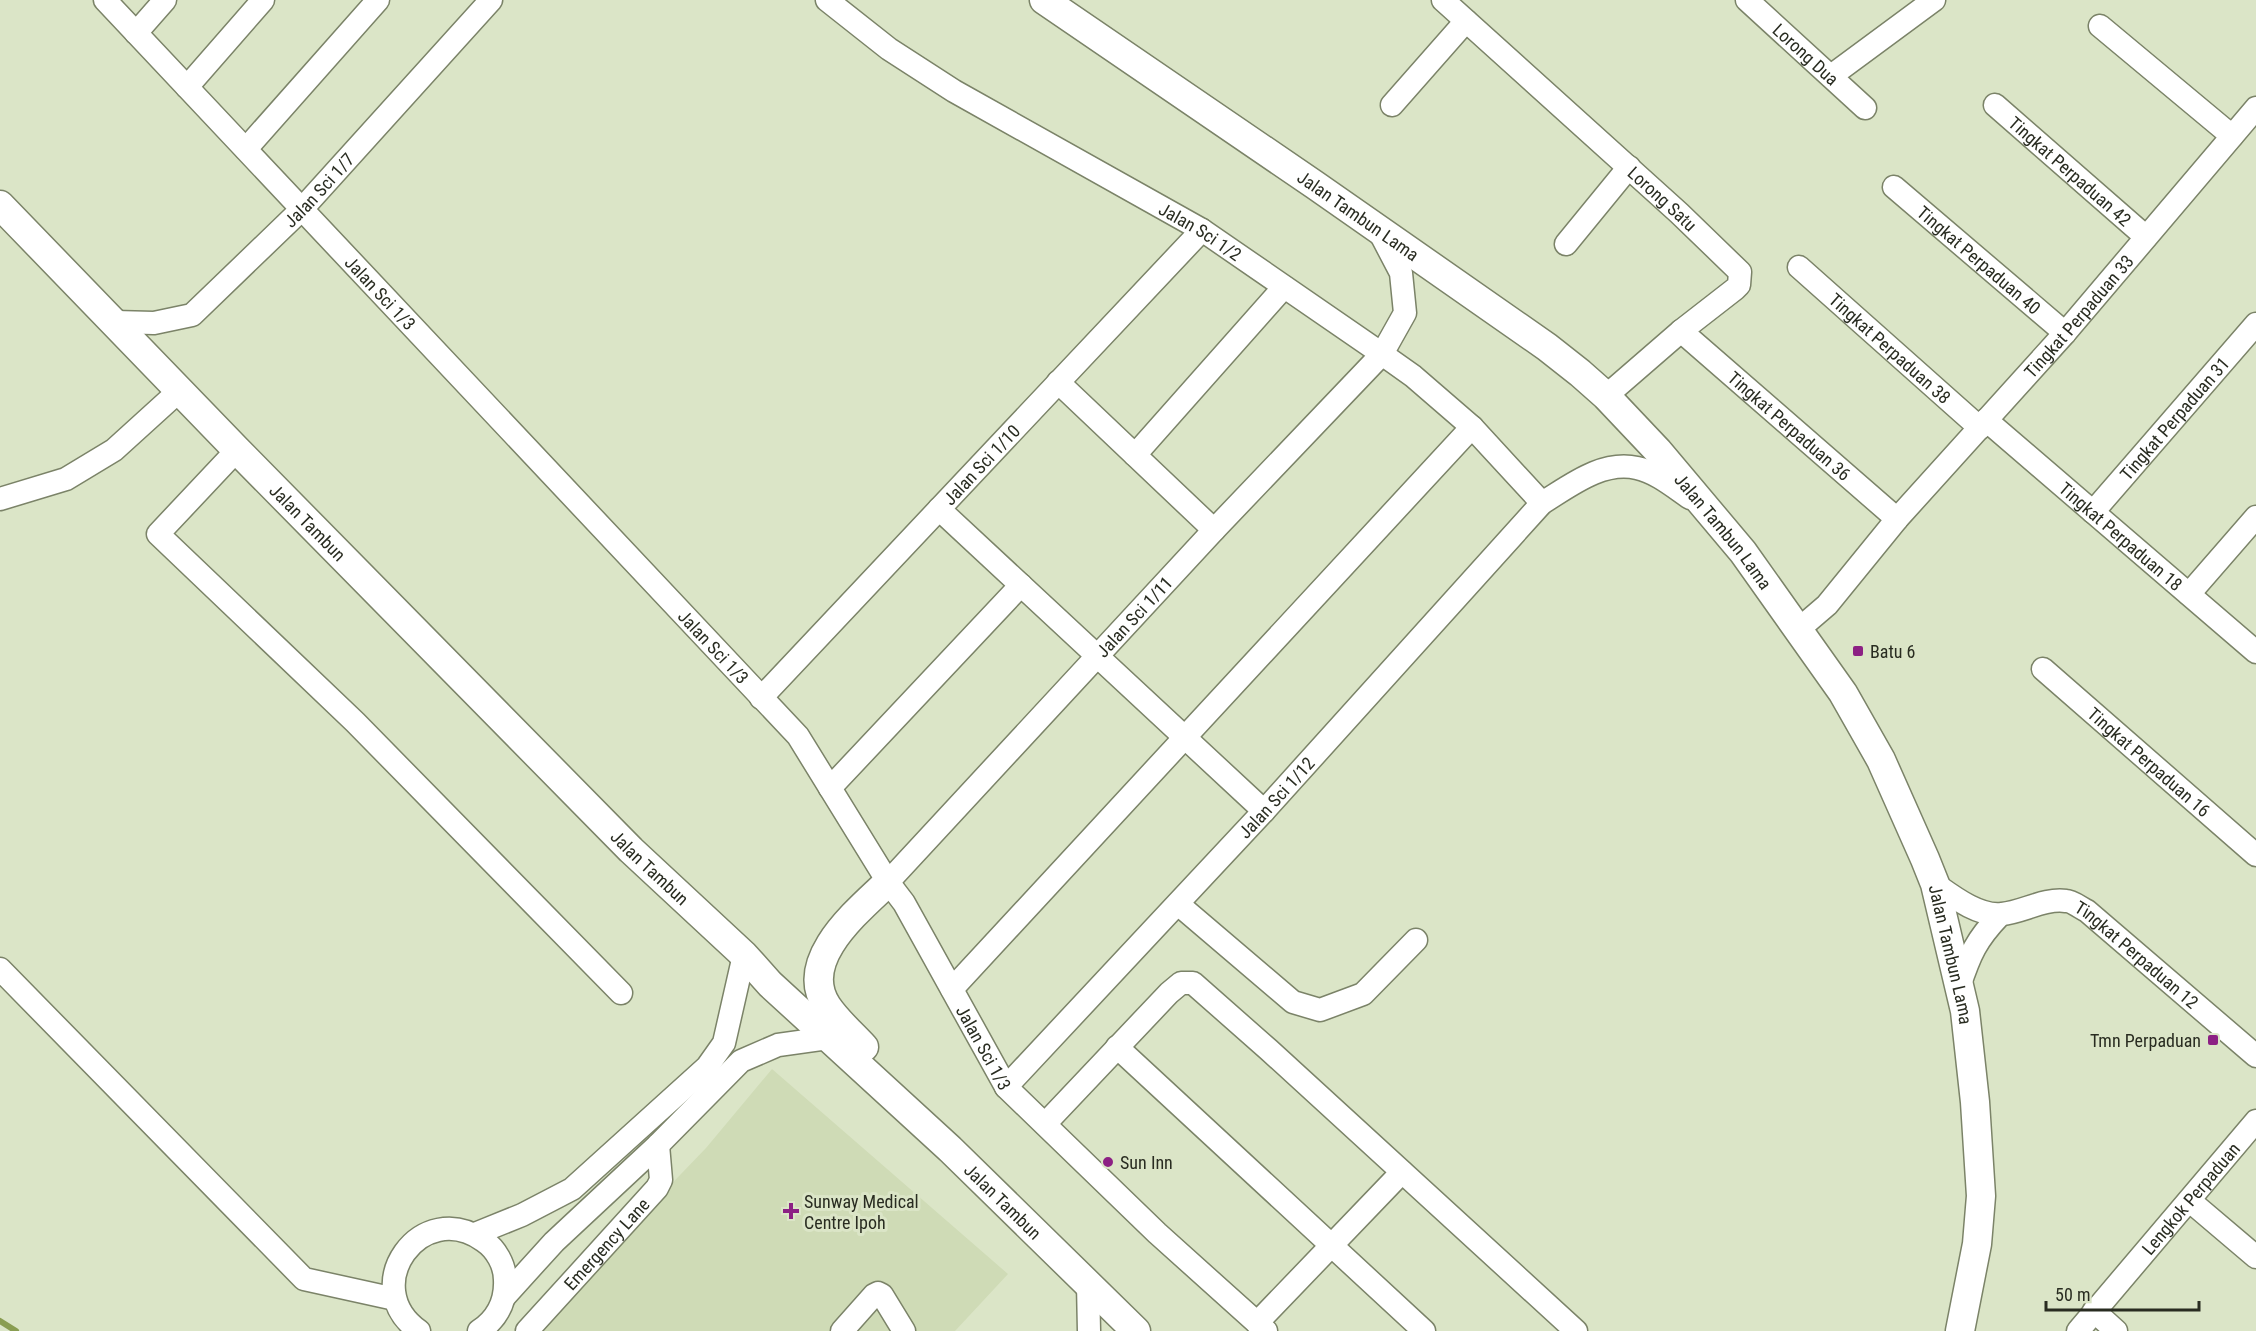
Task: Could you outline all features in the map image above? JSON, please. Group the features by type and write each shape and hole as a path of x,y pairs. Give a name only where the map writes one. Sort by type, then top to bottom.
{"main road":[{"name":"Jalan Tambun Lama","path":"1044,0 1377,227 1548,347 1580,373 1658,451 1743,552 1799,629 1843,693 1881,760 1935,884 1965,1011 1975,1102 1981,1196 1977,1245 1960,1331"},
{"name":"Jalan Tambun","path":"0,205 179,391 631,850 744,955 770,984 950,1149 1136,1331"},
{"path":"888,882 849,919 824,951 818,983 826,1004 907,1092 950,1149"}],"street":[{"name":"Jalan Sci 1/3","path":"105,0 798,736 888,882 904,903 1006,1087 1157,1233 1262,1327"},
{"path":"136,33 165,0"},
{"path":"187,87 263,0"},
{"path":"246,149 378,0"},
{"name":"Jalan Sci 1/7","path":"115,322 154,323 192,315 303,208 491,0"},
{"name":"Jalan Sci 1/2","path":"826,0 889,49 954,91 1202,230 1382,354 1413,376 1472,427 1542,503"},
{"name":"Lorong Satu","path":"1443,0 1629,167 1740,272 1739,285 1735,290 1681,332 1615,406"},
{"name":"Lorong Dua","path":"1747,0 1865,108"},
{"path":"1831,76 1934,0"},
{"path":"1392,105 1466,21"},
{"path":"2100,26 2232,136"},
{"name":"Tingkat Perpaduan 42","path":"1995,105 2146,237"},
{"name":"Tingkat Perpaduan 33","path":"1799,629 1827,605 1897,519 2065,333 2256,108"},
{"path":"1566,244 1629,167"},
{"name":"Tingkat Perpaduan 40","path":"1894,187 2065,333"},
{"name":"Jalan Sci 1/11","path":"888,882 1214,530 1382,354 1405,313 1401,273 1377,227"},
{"name":"Jalan Sci 1/10","path":"761,698 1202,230"},
{"name":"Tingkat Perpaduan 38","path":"1798,267 1983,424"},
{"path":"1135,455 1284,287"},
{"name":"Tingkat Perpaduan 31","path":"2093,512 2256,324"},
{"name":"Tingkat Perpaduan 36","path":"1681,332 1897,519"},
{"path":"1058,382 1214,530"},
{"path":"0,499 66,479 95,462 114,450 179,391"},
{"name":"Tingkat Perpaduan 18","path":"1983,424 2093,512 2256,652"},
{"path":"952,989 1472,427"},
{"path":"237,450 158,534 355,722 621,993"},
{"name":"Jalan Sci 1/12","path":"1006,1087 1264,811 1542,503 1592,472 1624,466 1649,472 1706,508"},
{"path":"939,509 1264,811"},
{"path":"2189,594 2256,517"},
{"path":"830,788 1021,585"},
{"name":"Tingkat Perpaduan 16","path":"2043,669 2256,855"},
{"path":"1935,884 1960,901 1977,909 2000,915 1981,935 1969,955 1959,987"},
{"name":"Tingkat Perpaduan 12","path":"2000,915 2045,903 2067,900 2087,911 2256,1056"},
{"path":"1178,904 1293,1002 1320,1010 1363,994 1416,940"},
{"path":"475,1234 522,1215 572,1189 707,1067 723,1042 731,1019 744,955"},
{"path":"0,969 304,1279 395,1299"},
{"path":"1045,1124 1176,987 1187,982 1192,983 1576,1331"},
{"path":"479,1331 488,1325 498,1312 505,1296 554,1242 658,1145 741,1061 778,1045 828,1038"},
{"path":"1117,1047 1424,1331"},
{"name":"Lengkok Perpaduan","path":"2078,1331 2256,1121"},
{"name":"Emergency Lane","path":"527,1331 657,1188 660,1180 658,1145"},
{"path":"1262,1327 1332,1246 1402,1172"},
{"path":"2190,1201 2256,1257"},
{"path":"419,1331 402,1313 395,1299 394,1280 398,1263 408,1247 422,1235 439,1229 458,1228 475,1234 490,1245 500,1260 505,1277 505,1296"},
{"path":"1088,1284 1089,1331"},
{"path":"842,1331 878,1293 882,1295 903,1331"},
{"path":"2094,1311 2116,1331"}],"shaded area":[{"name":"Sunway Medical Centre Ipoh","path":"772,1069 1008,1274 955,1331 530,1331 706,1148"}],"waterway":[{"path":"0,1321 16,1331"}],"place":[{"name":"Batu 6","path":"1858,651"},
{"name":"Tmn Perpaduan","path":"2213,1040"},
{"name":"Sun Inn","path":"1108,1162"},
{"name":"Sunway Medical Centre Ipoh","path":"791,1211"}]}
